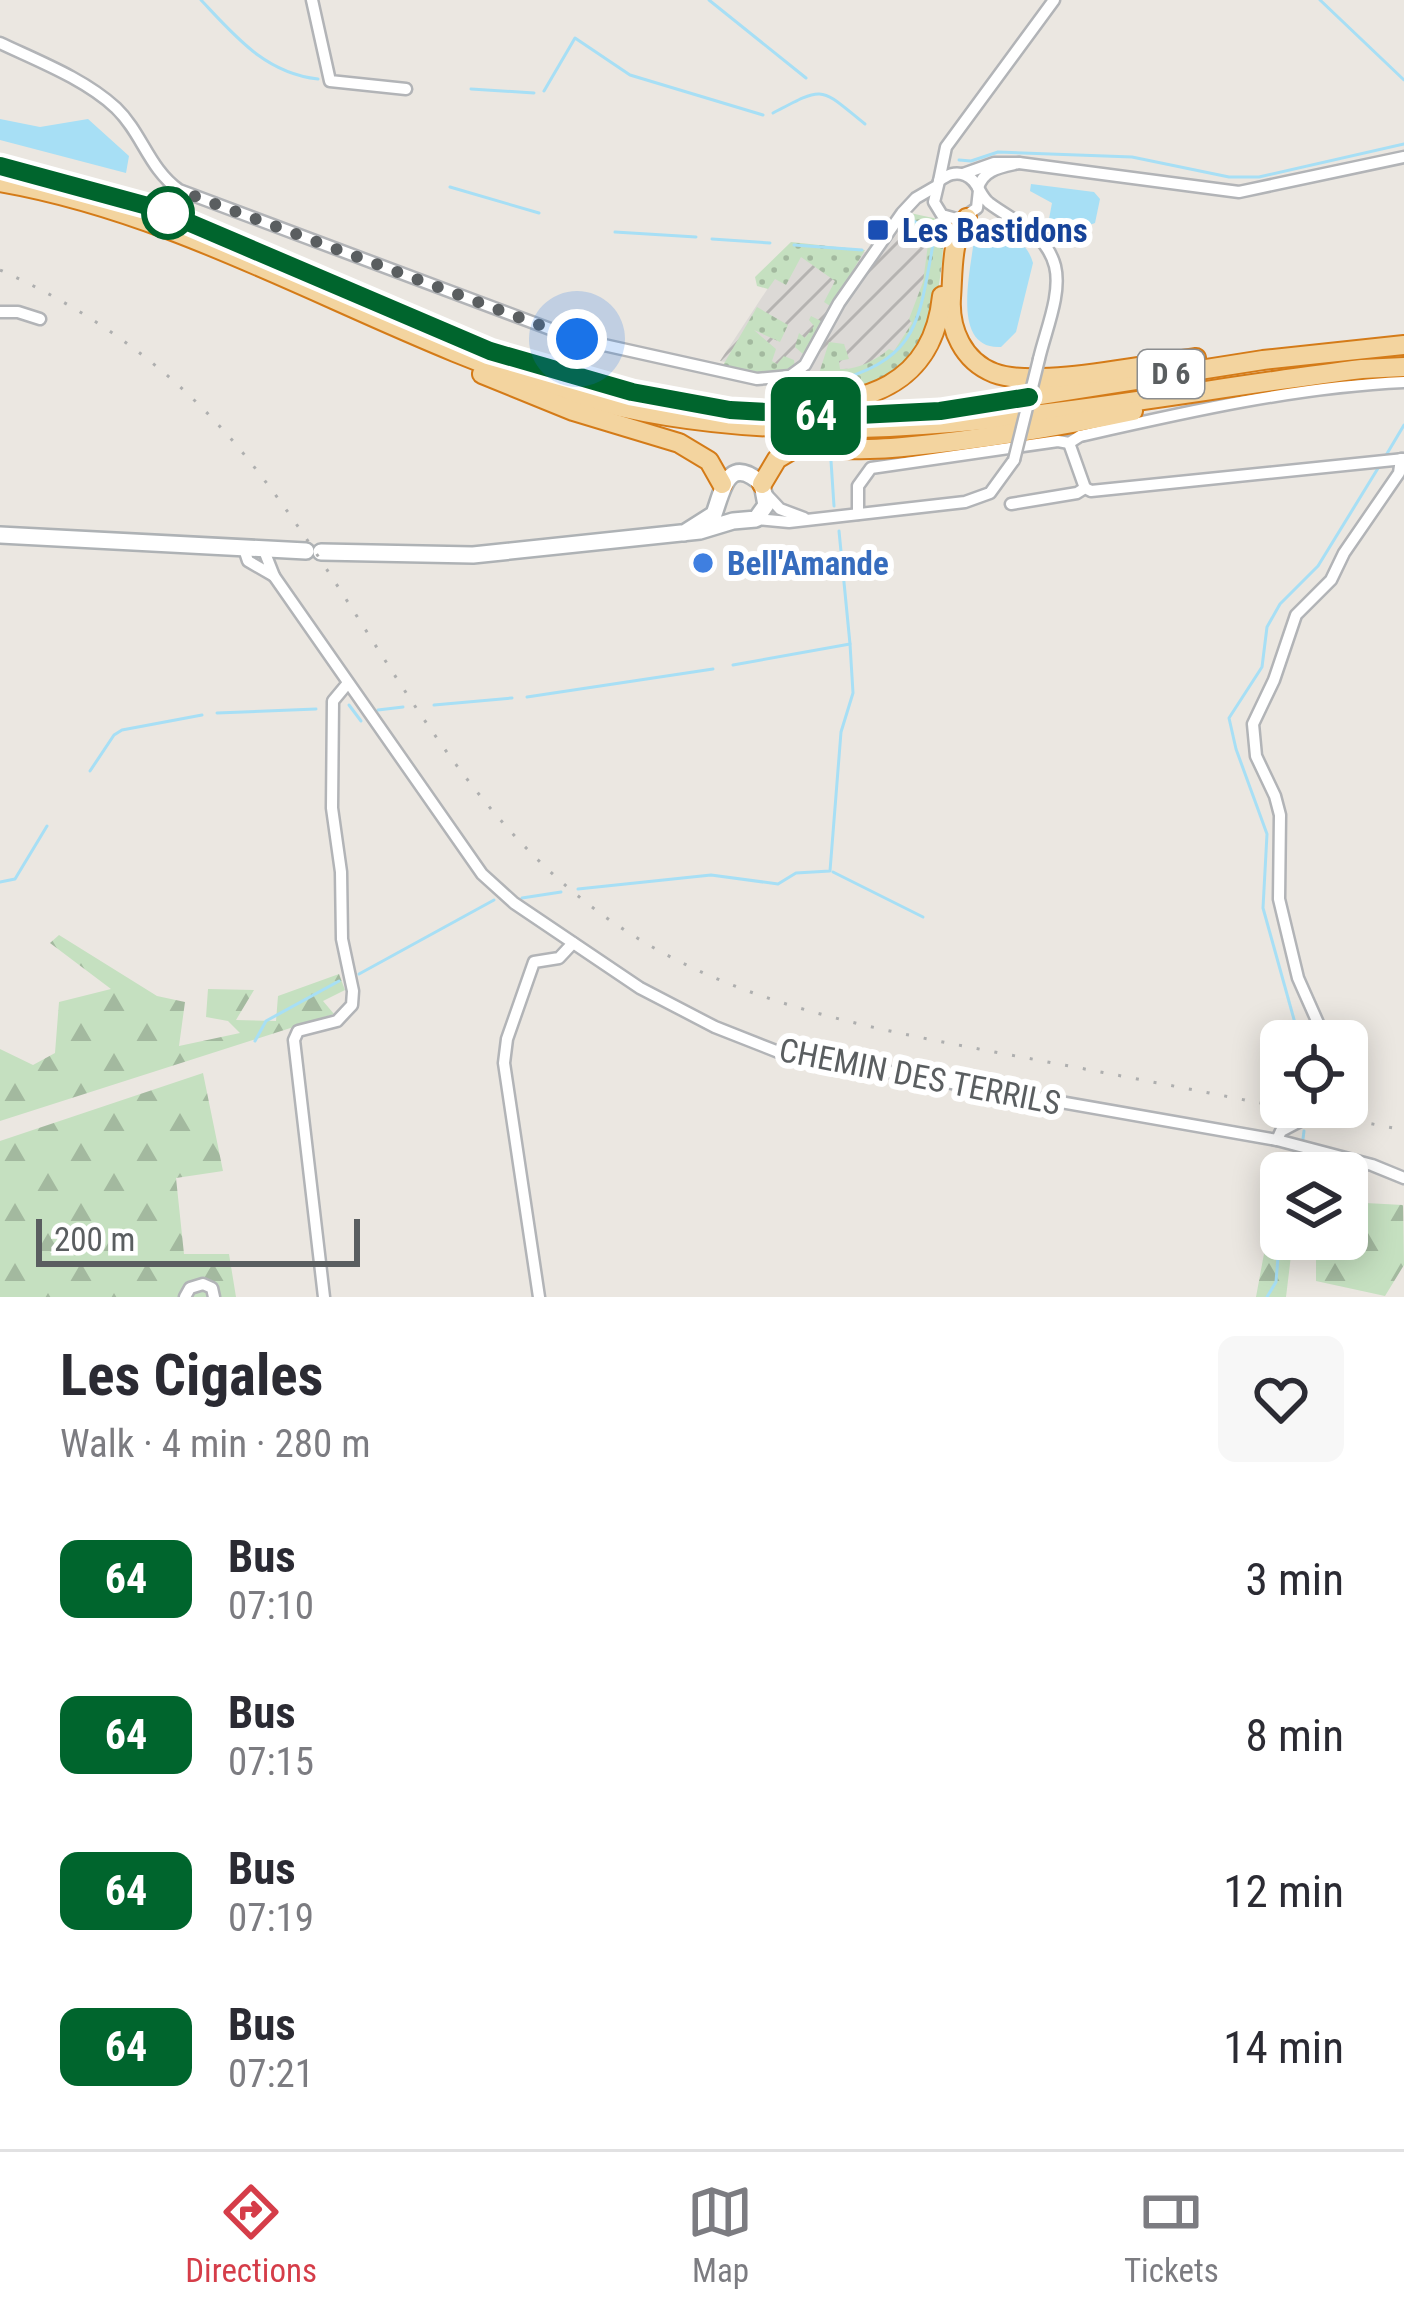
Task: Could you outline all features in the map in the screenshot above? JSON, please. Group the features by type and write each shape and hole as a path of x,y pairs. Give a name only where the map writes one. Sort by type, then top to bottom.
{"highway":[{"name":"D 6","path":"0,166 155,208 525,364 632,392 730,410 839,416 940,411 1263,360 1404,344"},
{"name":"D 6","path":"0,182 149,222 471,359 580,396 742,427 817,431 942,423 1404,367"},
{"path":"525,364 750,401 838,402 866,397 913,368 936,331 949,229 939,212"},
{"path":"970,215 957,237 950,315 967,352 993,372 1054,376 1306,346 1404,344"},
{"path":"352,309 518,390 679,443 709,461 720,493"},
{"path":"764,489 777,459 792,451 898,448 1043,430 1290,378"}],"main road":[{"path":"0,535 473,555 684,533 756,519 766,506 764,489 752,476 739,474 720,493 709,520 684,533"},
{"path":"720,493 724,515 733,521"}],"street":[{"path":"312,0 330,82 406,89"},
{"path":"939,212 937,184 946,147 1047,2"},
{"path":"0,43 115,108 134,129 155,167 178,190 577,339 737,376 790,376 805,365 839,303 916,198 937,184 994,163 1240,192 1404,158"},
{"path":"756,519 771,523 977,499 1000,483 1014,460 1054,295 1055,267 1037,235 986,201 962,174 949,151 951,142"},
{"path":"970,215 979,202 980,180 993,170 1019,163"},
{"path":"895,224 916,208 954,220 970,215 1011,218"},
{"path":"0,312 40,319"},
{"path":"858,514 858,486 871,468 1069,443 1079,436 1159,418 1357,384 1404,382"},
{"path":"1069,443 1084,488 1090,491 1402,459 1399,472 1331,580 1292,623 1274,680 1253,724 1256,756 1280,814 1279,899 1298,978 1317,1020"},
{"path":"1011,504 1084,488"},
{"path":"764,489 780,509 807,519"},
{"name":"CHEMIN DES TERRILS","path":"243,547 248,561 274,576"},
{"name":"CHEMIN DES TERRILS","path":"263,548 274,576 482,874 514,903 677,1009 781,1053 1277,1141 1404,1178"},
{"path":"324,1297 294,1040 298,1031 337,1021 352,1005 343,956 341,872 332,808 332,700 348,683"},
{"path":"539,1297 505,1053 528,970 534,962 559,958 573,943"},
{"path":"1277,1141 1287,1128"},
{"path":"184,1297 190,1288 203,1284 212,1288 214,1297"}],"shaded area":[{"name":"Les Bastidons","path":"910,216 940,228 918,338 880,376 822,387 789,367 758,369 720,361 795,247 883,253"}],"green space":[{"path":"910,213 938,219 944,229 937,293 918,344 880,379 817,395 815,386 829,342 844,344 849,359 839,361 840,369 852,368 889,349 894,351 912,323 909,319 923,282 929,237 903,232"},
{"path":"791,242 865,250 803,354 795,347 799,333 805,338 814,326 811,316 821,321 835,281 801,257 786,285 775,279 768,289 757,286 755,277"},
{"path":"757,307 788,325 780,342 754,330 776,349 772,361 777,364 784,356 794,360 795,368 768,374 722,367"},
{"path":"59,935 157,996 185,1002 179,1046 240,1033 228,1021 206,1017 208,989 254,990 236,1020 276,1021 278,996 339,974 345,990 323,1001 334,1014 0,1121 0,1049 33,1065 55,1053 59,1002 111,989 50,943"},
{"path":"203,1073 223,1171 176,1178 184,1254 229,1254 236,1297 0,1297 0,1141"},
{"path":"1368,1203 1403,1205 1404,1265 1385,1296 1316,1281 1316,1260 1368,1260"},
{"path":"1263,1260 1290,1260 1286,1297 1256,1297"}],"water":[{"path":"0,119 40,127 88,119 129,156 126,173 0,140"},
{"path":"1031,184 1094,192 1100,199 1095,223 1084,227 1049,219 1052,203 1030,191"},
{"path":"982,233 1014,239 1033,263 1016,332 1001,347 985,344 969,322 974,239"}],"waterway":[{"path":"201,0 267,61 318,79"},
{"path":"709,0 806,78"},
{"path":"1320,0 1404,80"},
{"path":"544,91 575,38 630,75 763,115"},
{"path":"471,89 534,93"},
{"path":"773,113 822,94 865,124"},
{"path":"959,160 998,152 1132,157 1229,177 1259,177 1404,144"},
{"path":"450,187 539,213"},
{"path":"828,383 882,362 911,332 935,234 914,221"},
{"path":"615,232 696,237"},
{"path":"712,239 770,243"},
{"path":"794,245 862,250"},
{"path":"1385,457 1404,425"},
{"path":"831,461 834,506"},
{"path":"1294,1020 1263,908 1267,834 1229,718 1262,667 1267,627 1280,604 1318,566 1380,465"},
{"path":"733,665 850,644 839,531"},
{"path":"578,889 711,875 778,884 796,873 830,871 841,732 853,693 850,644"},
{"path":"527,697 713,669"},
{"path":"434,705 512,698"},
{"path":"349,705 361,721"},
{"path":"378,710 403,707"},
{"path":"217,713 316,709"},
{"path":"90,771 122,730 202,715"},
{"path":"0,882 15,879 47,826"},
{"path":"833,872 923,917"},
{"path":"522,898 561,892"},
{"path":"359,974 494,900"},
{"path":"255,1041 266,1021 339,981"},
{"path":"1303,1139 1304,1131"},
{"path":"1267,1297 1276,1282 1278,1260"}],"railway":[{"path":"0,270 99,324 158,368 213,419 282,503 483,799 530,852 583,900 631,934 731,985 838,1019 1260,1103"},
{"path":"1368,1123 1404,1130"}],"bus line":[{"name":"64","path":"0,166 155,208 490,351 632,392 730,410 839,416 940,411 1029,397"}],"place":[{"name":"Les Bastidons","path":"878,230"},
{"name":"Bell'Amande","path":"703,563"}],"route":[{"path":"168,213 178,190 577,339"}]}
